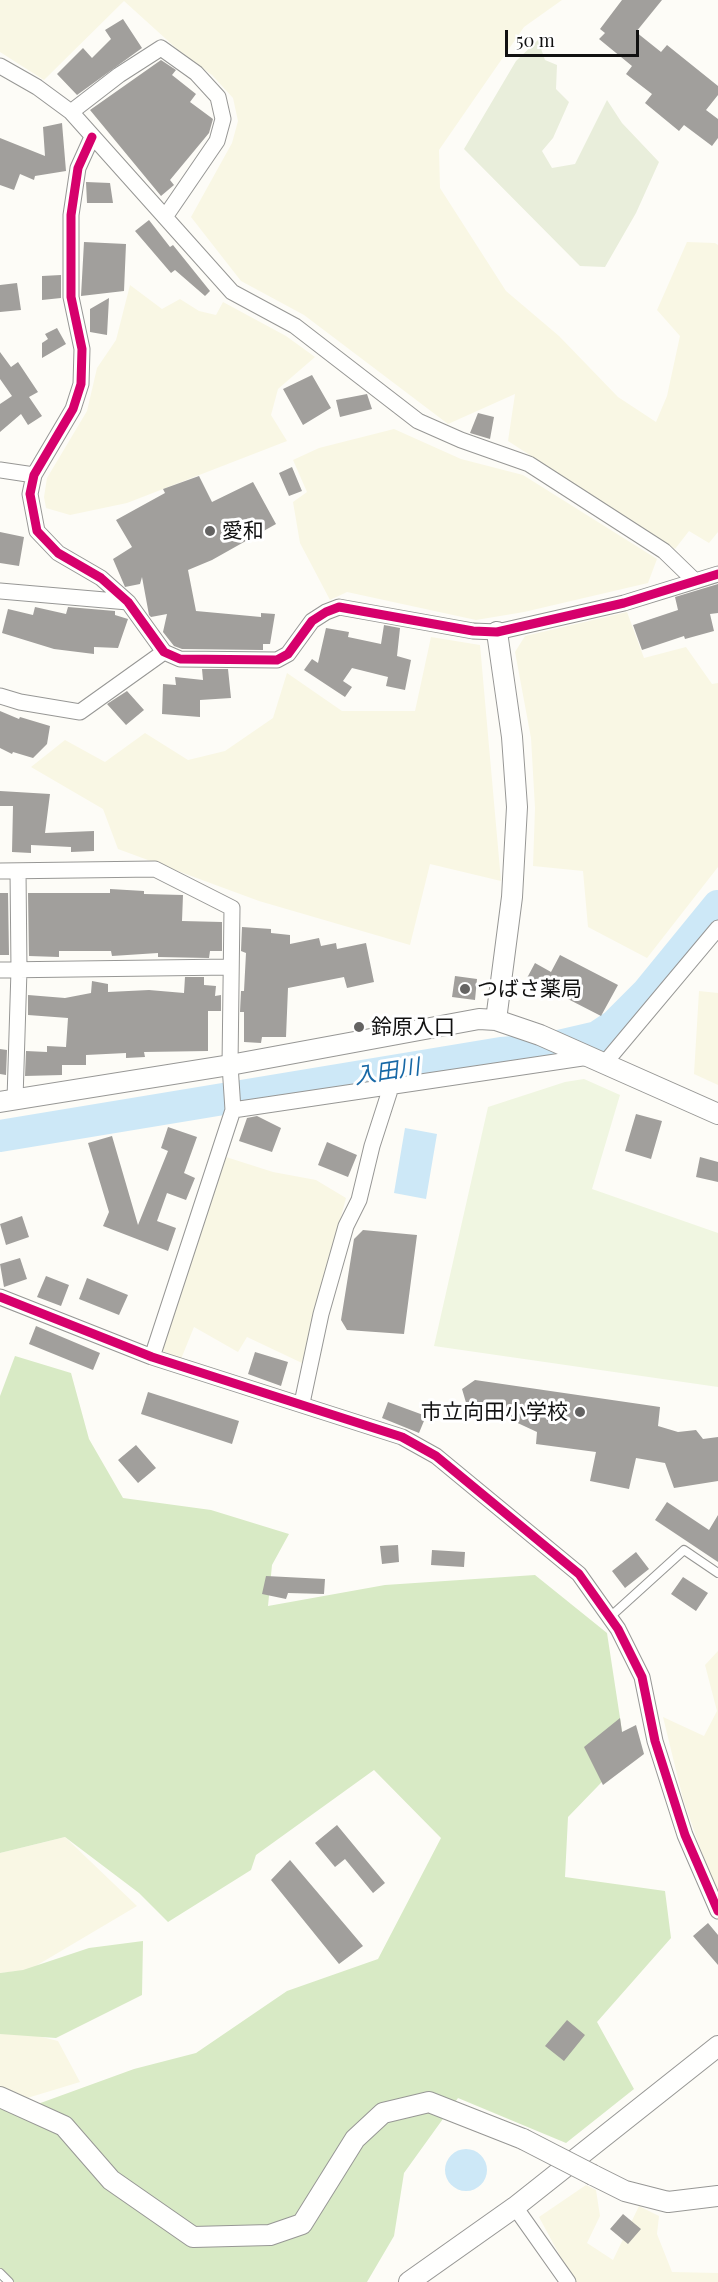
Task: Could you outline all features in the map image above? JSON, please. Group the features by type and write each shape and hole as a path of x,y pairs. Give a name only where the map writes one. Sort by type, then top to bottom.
{"street":[{"path":"71,112 119,75 161,48 203,81 218,97 223,119 217,141 165,217"},
{"path":"0,66 37,87 71,112 232,292 295,326 418,421 529,464 664,551 694,580"},
{"path":"92,137 78,168 71,215 71,297 81,349 81,384 73,409 34,476 30,494 36,531 58,553 101,578 128,602 164,652 180,659 277,660 288,654 312,621 339,607 473,631 497,632 624,603 718,574"},
{"path":"0,470 34,476"},
{"path":"0,591 128,602"},
{"path":"496,1020 512,897 517,807 512,737 497,632"},
{"path":"0,696 20,702 80,712 164,652"},
{"path":"0,871 155,869 232,908 230,1074 233,1106 152,1357"},
{"path":"18,871 19,970 7,1100 230,1074 460,1021 496,1020 540,1035 718,1114"},
{"path":"233,1106 597,1060 718,928"},
{"path":"0,970 231,967"},
{"path":"302,1403 321,1314 391,1087"},
{"path":"0,1297 152,1357 302,1403 402,1437 436,1456 579,1574 610,1617 642,1677 656,1741 685,1835 718,1911"},
{"path":"409,2282 515,2207 718,2046"},
{"path":"0,2097 64,2126 111,2180 193,2237 270,2235 302,2224 355,2139 383,2113 429,2102 523,2139 625,2192 668,2202 718,2196"},
{"path":"515,2207 568,2282"}],"lane":[{"path":"610,1617 684,1550 718,1574"},
{"path":"0,2273 9,2282"}],"shaded area":[{"path":"0,0 562,0 524,27 439,150 440,188 506,291 559,336 618,397 656,422 667,396 680,336 657,310 687,242 718,245 718,532 709,543 689,531 675,549 508,441 515,394 448,424 304,315 241,281 191,217 232,143 238,121 233,98 212,75 177,49 124,1 44,80 0,52"},
{"path":"130,285 162,309 180,299 199,311 216,315 223,302 286,336 315,357 278,389 271,415 287,441 127,503 70,515 46,508 44,497 47,478 87,411 97,368 116,340"},
{"path":"394,429 461,459 523,475 657,559 648,583 524,612 476,620 347,592 330,600 300,543 293,502 307,492 293,460 319,448"},
{"path":"627,612 644,658 686,647 712,684 718,683 718,867 647,958 588,927 583,871 533,866 535,808 531,738 515,652 525,636"},
{"path":"431,637 480,645 501,881 430,864 410,945 259,901 118,849 103,809 31,767 65,740 105,762 145,733 188,760 225,751 273,718 287,673 342,711 415,711"},
{"path":"699,991 718,993 718,1085 694,1074"},
{"path":"226,1157 273,1172 316,1180 346,1198 302,1363 247,1337 238,1352 194,1327 181,1359 163,1351 162,1345"},
{"path":"718,1651 718,1891 711,1879 683,1799 663,1717 704,1736 717,1711 705,1665"},
{"path":"65,1837 137,1906 29,1970 0,1973 0,1853"},
{"path":"10,2029 58,2041 80,2082 24,2099 0,2088 0,2030"},
{"path":"586,2185 596,2190 600,2216 587,2243 613,2260 639,2206 659,2216 657,2234 672,2272 718,2273 718,2282 574,2282 539,2217"}],"green space":[{"path":"538,40 545,60 557,65 556,89 569,102 553,138 542,151 552,168 575,164 607,100 622,123 659,162 636,213 605,267 580,266 464,149 516,61"},
{"path":"584,1079 620,1095 592,1189 718,1233 718,1387 434,1346 488,1107 565,1082"},
{"path":"15,1356 71,1373 89,1439 123,1498 211,1510 289,1534 272,1565 268,1606 385,1585 535,1575 607,1633 626,1757 568,1817 565,1877 665,1891 671,1938 597,2022 634,2089 566,2143 458,2098 404,2173 394,2236 367,2282 9,2282 0,2274 0,2098 24,2109 134,2069 196,2053 287,1991 378,1959 441,1838 374,1770 256,1855 251,1870 168,1922 139,1893 65,1837 0,1853 0,1396"},
{"path":"143,1941 142,1995 56,2038 0,2034 0,1973 23,1970 89,1948"}],"water":[{"path":"405,1128 437,1134 426,1199 394,1193"},
{"path":"466,2149 481,2155 487,2170 481,2185 466,2191 451,2185 445,2170 451,2155"}],"building":[{"path":"622,0 662,0 636,32 661,52 667,45 718,86 718,95 706,110 718,119 718,138 712,146 684,125 679,131 645,103 652,94 626,74 632,66 599,39 605,33 600,29"},
{"path":"123,19 142,48 77,95 57,74 83,48 92,58 111,39 105,30"},
{"path":"161,60 176,70 172,75 196,94 190,102 213,119 209,133 170,180 174,185 161,196 90,110"},
{"path":"62,123 66,171 35,176 34,180 20,174 14,190 0,185 0,138 45,156 43,127"},
{"path":"86,182 110,183 113,203 87,203"},
{"path":"149,220 170,247 173,245 210,291 205,296 175,270 171,273 135,231"},
{"path":"84,242 126,244 124,291 81,296"},
{"path":"61,275 61,298 42,300 42,276"},
{"path":"17,283 21,310 0,312 0,285"},
{"path":"109,298 107,335 90,332 90,309"},
{"path":"57,328 66,344 42,358 42,343 48,339 45,334"},
{"path":"0,352 11,367 18,362 38,392 29,397 42,416 28,425 21,414 0,432 0,404 12,396 0,379"},
{"path":"312,375 331,408 303,425 283,389"},
{"path":"367,394 372,409 340,417 336,400"},
{"path":"478,413 494,417 490,439 470,433"},
{"path":"292,467 302,491 289,496 279,473"},
{"path":"199,476 212,502 253,482 276,524 212,560 188,570 196,611 261,617 261,613 275,614 270,644 263,644 263,650 182,649 174,646 163,632 167,614 151,617 149,615 142,577 140,584 125,587 113,559 132,547 116,520 165,493 163,489"},
{"path":"0,532 24,537 19,566 0,563"},
{"path":"718,584 718,613 710,614 714,631 685,639 684,636 642,650 633,625 678,610 675,597"},
{"path":"35,607 66,614 68,607 115,611 115,615 128,619 118,648 94,647 94,654 54,649 2,633 8,609 33,615"},
{"path":"384,625 400,628 397,656 411,660 405,690 386,686 388,677 352,668 343,681 352,687 345,697 304,670 312,659 318,663 326,628 349,632 348,637 381,644"},
{"path":"202,669 228,669 231,698 200,700 200,717 162,714 163,684 176,685 175,677 203,680"},
{"path":"127,691 144,710 126,725 107,704"},
{"path":"0,711 19,719 20,717 50,726 47,744 33,758 13,752 12,754 0,748"},
{"path":"0,791 50,794 45,833 94,831 94,851 71,852 71,847 31,845 31,853 12,852 13,806 0,806"},
{"path":"110,889 144,891 144,894 183,895 182,921 222,922 222,951 210,951 209,958 158,957 158,953 112,956 111,951 59,951 59,957 29,956 28,893 110,893"},
{"path":"0,893 8,893 9,955 0,955"},
{"path":"242,927 271,929 271,933 290,935 290,944 319,938 321,946 336,943 337,949 366,943 374,982 347,988 344,977 288,988 286,1037 262,1037 261,1043 244,1042 244,1012 240,1012 241,991 244,991 246,953 241,951"},
{"path":"560,955 618,985 601,1016 527,978 535,963 551,972"},
{"path":"455,976 477,979 475,1000 452,997"},
{"path":"185,977 204,977 204,985 216,986 215,996 221,995 221,1011 208,1011 208,1051 144,1052 145,1057 126,1058 126,1053 86,1055 86,1065 62,1065 62,1075 25,1076 26,1051 47,1052 47,1046 66,1047 68,1018 28,1015 28,995 65,998 91,993 92,981 108,984 108,992 149,990 184,993"},
{"path":"0,1049 7,1050 6,1075 0,1074"},
{"path":"636,1114 662,1121 651,1159 625,1151"},
{"path":"257,1116 281,1128 272,1152 239,1141 247,1118"},
{"path":"168,1127 197,1137 184,1173 195,1178 186,1200 167,1193 157,1221 176,1228 168,1251 103,1226 109,1212 88,1143 112,1136 138,1225 168,1151 161,1148"},
{"path":"327,1142 357,1155 348,1177 318,1165"},
{"path":"700,1157 718,1162 718,1182 696,1177"},
{"path":"22,1216 29,1237 6,1245 0,1224"},
{"path":"363,1230 417,1235 404,1334 347,1330 341,1320 354,1239"},
{"path":"20,1258 27,1279 4,1287 0,1264"},
{"path":"46,1276 69,1285 61,1306 37,1297"},
{"path":"87,1278 128,1295 119,1315 79,1299"},
{"path":"36,1326 100,1353 93,1370 29,1344"},
{"path":"255,1352 288,1362 281,1386 248,1374"},
{"path":"475,1380 660,1407 658,1426 678,1432 696,1430 703,1439 718,1437 718,1481 674,1488 665,1463 636,1458 629,1489 590,1481 596,1452 536,1444 537,1432 509,1419 467,1406 462,1389"},
{"path":"148,1392 239,1421 232,1444 141,1414"},
{"path":"388,1402 426,1416 419,1433 382,1418"},
{"path":"136,1445 156,1468 138,1483 118,1460"},
{"path":"667,1502 709,1530 718,1515 718,1562 655,1520"},
{"path":"398,1545 399,1562 382,1564 380,1546"},
{"path":"432,1550 465,1552 464,1567 431,1565"},
{"path":"636,1552 649,1569 625,1588 612,1571"},
{"path":"266,1576 325,1579 324,1594 288,1593 286,1599 262,1594"},
{"path":"683,1577 708,1593 696,1611 671,1594"},
{"path":"620,1718 622,1732 636,1725 644,1754 603,1785 584,1747"},
{"path":"337,1825 385,1883 373,1893 345,1859 335,1867 315,1843"},
{"path":"290,1860 363,1946 339,1964 271,1880"},
{"path":"708,1923 718,1935 718,1965 693,1936"},
{"path":"567,2020 585,2035 564,2061 545,2046"},
{"path":"623,2214 641,2229 628,2244 610,2229"}],"waterway":[{"name":"入田川","path":"0,1136 501,1053 541,1050 597,1037 615,1025 647,993 718,906"}],"cycle path":[{"path":"92,137 78,168 71,215 71,297 82,349 81,384 73,409 34,475 30,494 37,531 58,553 101,578 128,602 164,652 180,659 277,660 288,654 312,621 339,607 473,631 497,632 624,603 718,574"},
{"path":"0,1297 152,1357 402,1437 436,1456 579,1574 618,1629 642,1677 655,1741 685,1835 718,1911"}],"place":[{"name":"愛和","path":"210,531"},
{"name":"つばさ薬局","path":"465,989"},
{"name":"鈴原入口","path":"359,1027"},
{"name":"市立向田小学校","path":"580,1412"}]}
